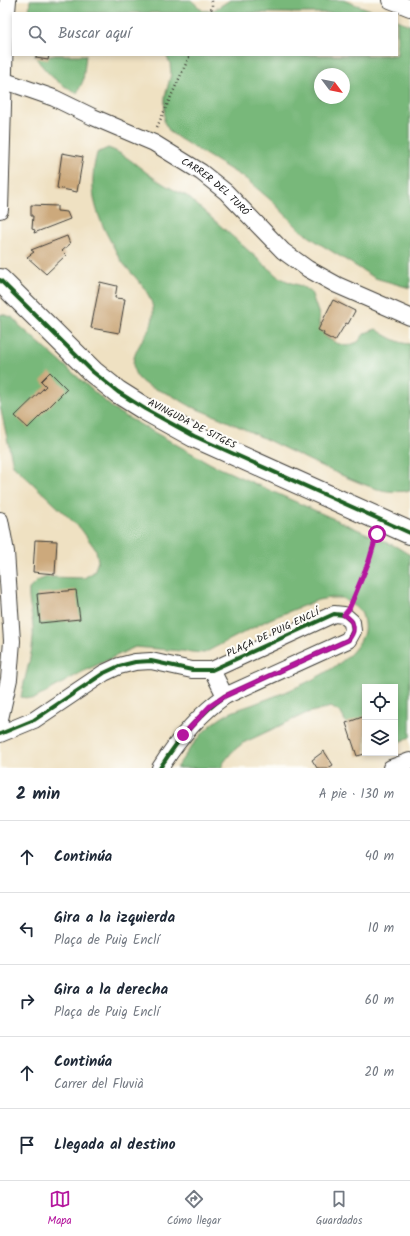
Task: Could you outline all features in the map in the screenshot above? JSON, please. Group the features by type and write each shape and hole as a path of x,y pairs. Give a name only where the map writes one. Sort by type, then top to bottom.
{"street":[{"path":"0,210 5,81 5,35 8,0"},
{"path":"390,0 410,8"},
{"name":"CARRER DEL TURÓ","path":"5,81 54,98 150,142 201,172 226,192 284,251 308,269 344,288 410,317"},
{"name":"AVINGUDA DE SITGES","path":"0,280 93,372 118,392 145,409 194,436 410,533"},
{"path":"0,520 6,552 12,641 9,679 0,719"},
{"name":"PLAÇA DE PUIG ENCLÍ","path":"212,670 334,614 344,615"},
{"path":"160,768 183,735 210,706 225,696 348,640 351,636 353,627 352,622 344,615"},
{"path":"0,734 34,720 104,673 119,666 135,662 151,661 192,670 212,670 225,696"},
{"path":"391,768 410,761"}],"path":[{"path":"210,12 212,8 212,0"},
{"path":"150,142 190,56"},
{"path":"344,615 349,609 366,568 377,534"}],"green space":[{"path":"30,0 191,0 203,11 214,10 230,0 343,0 376,12 29,12"},
{"path":"398,20 410,25 410,288 375,278 320,244 300,230 273,202 246,179 170,132 164,122 165,97 171,74 170,63 166,56 398,56"},
{"path":"35,56 86,56 83,81 77,93 64,86 43,67"},
{"path":"108,148 124,155 161,183 187,196 277,276 311,292 319,315 319,327 327,338 336,343 347,346 358,342 365,333 376,329 397,341 410,344 410,491 396,492 383,490 354,481 233,424 192,407 171,395 150,387 139,379 133,365 134,358 136,351 151,325 153,310 146,290 118,256 100,220 94,199 93,177 97,153"},
{"path":"1,314 12,317 20,326 116,411 213,465 397,547 410,555 410,737 398,743 398,684 362,684 362,747 354,738 341,713 331,707 307,713 243,743 232,752 221,768 176,768 191,747 213,723 233,712 316,678 332,669 356,647 364,632 361,611 342,598 318,600 270,619 204,653 135,647 82,672 34,699 21,697 33,644 29,589 37,581 47,577 84,578 94,572 98,561 96,550 81,529 13,465 0,406"}],"building":[{"path":"36,56 49,56 48,60 36,58"},
{"path":"62,153 83,157 77,192 57,188"},
{"path":"31,205 57,206 57,211 67,212 70,219 34,233 35,230 32,229 33,216 31,216"},
{"path":"67,236 70,244 62,251 66,255 46,274 27,257 34,252 31,250"},
{"path":"100,282 117,286 115,298 125,299 119,333 91,328"},
{"path":"333,300 355,311 348,324 346,323 335,341 323,335 324,333 318,330"},
{"path":"50,372 67,389 28,428 15,416 46,386 41,381"},
{"path":"35,540 57,541 55,574 33,572"},
{"path":"76,590 80,619 40,623 37,594"},
{"path":"362,717 362,755 357,756 346,723"},
{"path":"324,751 333,765 328,768 317,768 312,760"}],"cycle path":[{"path":"0,280 93,372 118,392 145,409 194,436 410,533"},
{"path":"0,734 34,720 104,673 119,666 135,662 151,661 192,670 212,670 334,614 344,615 352,622 353,631 348,640 225,696 215,703 189,729 160,768"}],"route":[{"path":"183,735 210,706 225,696 348,640 353,631 353,627 352,622 344,615 349,609 369,561 377,534"}]}
